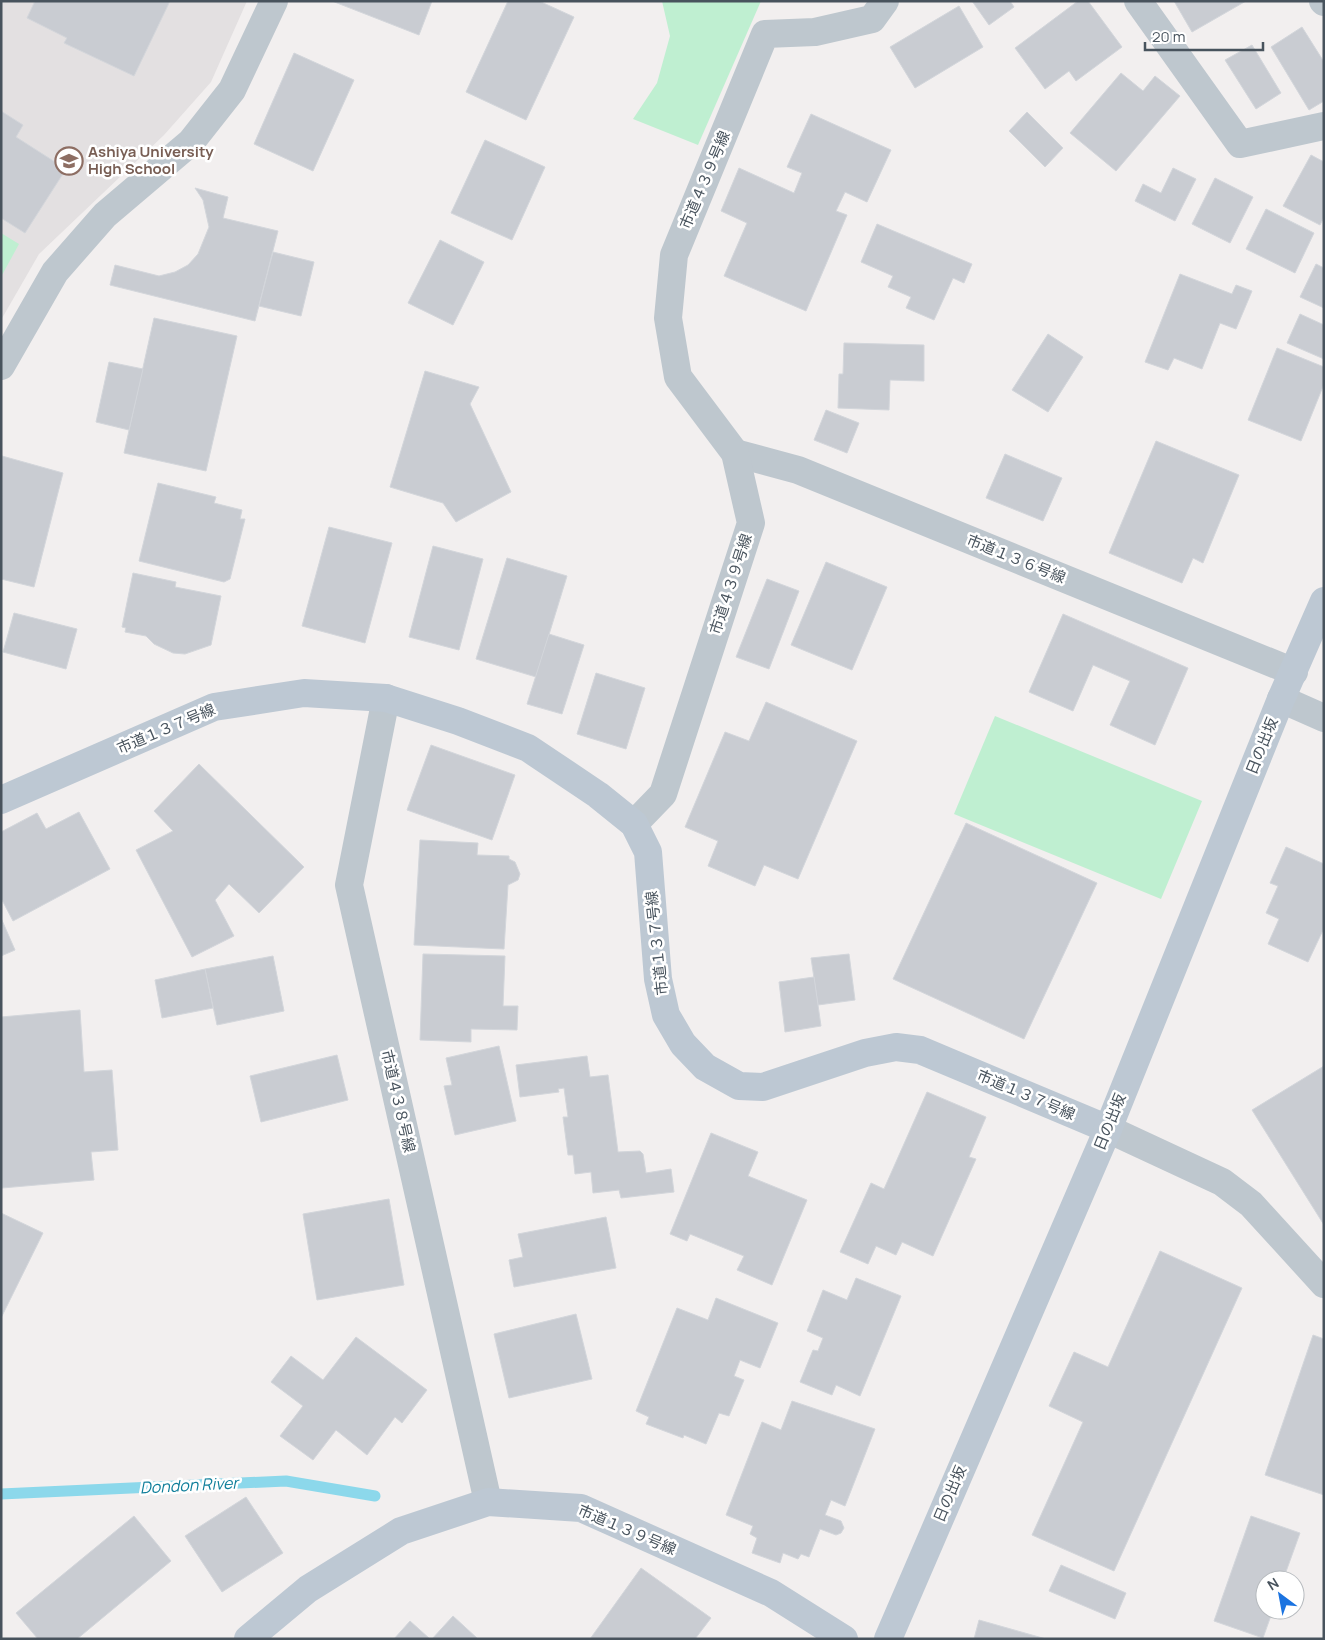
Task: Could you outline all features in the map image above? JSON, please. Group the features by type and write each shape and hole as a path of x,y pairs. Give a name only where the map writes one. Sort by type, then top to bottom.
{"street":[{"path":"1,366 55,272 105,215 191,142 232,90 274,1"},
{"name":"市道４３９号線","path":"634,824 663,794 751,523 735,453 678,377 668,318 674,256 765,34 815,32 872,19 885,1"},
{"path":"1138,1 1240,144 1324,126"},
{"name":"市道１３６号線","path":"735,453 798,470 1294,672"},
{"name":"日の出坂","path":"888,1639 1108,1129 1281,699 1324,601"},
{"name":"市道１３７号線","path":"1,800 214,707 304,693 386,698 458,721 528,748 598,795 634,824 648,852 658,979 666,1015 683,1044 705,1067 739,1086 763,1087 865,1053 896,1047 920,1050 1108,1129 1222,1182 1251,1204 1324,1284"},
{"name":"市道４３８号線","path":"386,698 349,885 488,1502"},
{"path":"1281,699 1324,718"},
{"name":"市道１３９号線","path":"248,1639 308,1589 401,1531 488,1502 581,1508 771,1593 844,1639"}],"shaded area":[{"name":"Ashiya University High School","path":"1,1 247,1 211,82 164,135 39,254 1,320"}],"green space":[{"path":"662,1 761,1 698,145 633,119 657,83 670,36"},
{"path":"1,233 19,244 1,277"},
{"path":"995,716 1202,801 1161,899 954,814"}],"building":[{"path":"35,1 170,1 134,76 64,43 67,38 27,18"},
{"path":"332,1 432,1 419,35"},
{"path":"508,1 539,1 574,17 526,120 466,92"},
{"path":"972,1 1010,1 1014,7 989,25"},
{"path":"1078,1 1088,1 1122,47 1076,81 1069,71 1045,89 1015,48"},
{"path":"1174,1 1246,1 1192,32"},
{"path":"959,6 983,47 915,88 890,47"},
{"path":"1302,27 1324,62 1324,101 1309,110 1271,47"},
{"path":"1252,45 1281,93 1256,109 1225,60"},
{"path":"294,53 354,80 313,171 254,144"},
{"path":"1121,73 1143,91 1155,76 1180,96 1116,171 1070,133"},
{"path":"1,111 23,125 16,137 66,169 25,233 1,218"},
{"path":"1027,112 1063,148 1045,167 1009,131"},
{"path":"811,114 891,150 867,202 845,192 836,211 847,215 806,311 724,276 747,223 721,211 739,168 794,193 802,173 787,167"},
{"path":"485,140 545,167 512,240 451,213"},
{"path":"1311,155 1324,162 1324,217 1320,225 1283,206"},
{"path":"1173,168 1196,179 1175,221 1135,201 1143,184 1161,193"},
{"path":"1215,178 1253,197 1230,243 1192,224"},
{"path":"195,188 228,197 223,218 278,231 255,321 110,285 115,265 159,276 175,272 188,265 198,254 209,227 203,200"},
{"path":"1266,209 1314,233 1295,273 1246,249"},
{"path":"877,224 972,264 964,283 953,278 934,320 906,308 911,297 888,287 893,276 861,262"},
{"path":"440,240 484,262 453,325 408,303"},
{"path":"273,252 314,262 301,316 259,306"},
{"path":"1316,264 1324,268 1324,308 1300,297"},
{"path":"1180,274 1232,294 1236,285 1252,291 1236,329 1220,323 1202,369 1174,358 1168,370 1145,362"},
{"path":"1300,314 1324,325 1324,359 1287,343"},
{"path":"154,318 237,336 206,471 124,453"},
{"path":"1048,334 1083,357 1048,412 1012,390"},
{"path":"844,343 924,345 924,381 890,380 889,410 838,408 839,374 843,374"},
{"path":"1277,348 1324,367 1324,384 1301,441 1248,420"},
{"path":"109,362 143,369 129,430 96,422"},
{"path":"425,371 479,387 470,404 511,492 456,522 443,503 390,487"},
{"path":"826,410 859,423 847,453 814,440"},
{"path":"1156,441 1239,475 1203,563 1193,558 1182,583 1109,553"},
{"path":"1005,454 1062,478 1043,521 986,498"},
{"path":"2,456 63,473 34,587 1,579"},
{"path":"158,483 216,497 214,503 242,510 240,519 245,519 230,579 224,582 139,561"},
{"path":"329,527 392,543 365,643 302,626"},
{"path":"433,546 483,559 459,650 409,637"},
{"path":"507,558 567,576 536,677 476,659"},
{"path":"826,562 887,587 852,670 791,645"},
{"path":"133,573 176,582 175,587 221,596 211,645 185,654 173,653 154,644 146,636 125,632 126,628 122,627"},
{"path":"767,579 799,591 769,669 736,657"},
{"path":"14,613 77,629 66,669 3,652"},
{"path":"1063,614 1188,668 1155,745 1110,725 1130,681 1093,665 1073,711 1029,692"},
{"path":"549,634 584,645 562,714 527,704"},
{"path":"596,673 645,688 626,749 577,734"},
{"path":"766,702 857,741 798,879 764,865 755,886 708,866 718,841 685,827 725,732 749,741"},
{"path":"431,745 515,775 492,840 407,810"},
{"path":"199,764 304,867 259,913 229,884 215,900 234,936 192,957 136,850 173,831 154,811"},
{"path":"79,812 110,869 13,921 1,898 1,832 37,813 46,829"},
{"path":"966,823 1097,883 1024,1039 893,979"},
{"path":"420,840 478,843 477,855 509,856 509,859 515,862 520,874 518,880 508,885 504,949 414,945"},
{"path":"1286,847 1324,864 1324,928 1308,962 1268,944 1279,919 1266,913 1278,886 1270,883"},
{"path":"1,918 15,950 1,956"},
{"path":"423,954 505,956 503,1006 518,1006 517,1030 471,1029 471,1042 420,1040"},
{"path":"849,954 855,1000 818,1005 811,958"},
{"path":"273,956 284,1011 217,1025 205,969"},
{"path":"205,969 213,1008 162,1018 155,980"},
{"path":"814,977 821,1026 785,1032 779,982"},
{"path":"80,1010 84,1072 112,1070 118,1150 91,1152 94,1180 2,1188 1,1017"},
{"path":"499,1046 516,1121 455,1135 444,1086 452,1085 446,1058"},
{"path":"337,1055 348,1100 261,1122 250,1076"},
{"path":"587,1056 590,1077 608,1075 618,1152 640,1151 643,1154 646,1173 671,1169 674,1192 621,1198 619,1190 593,1193 591,1172 575,1174 573,1155 568,1155 563,1117 568,1117 564,1088 558,1089 559,1092 520,1097 516,1065"},
{"path":"1324,1066 1324,1225 1252,1110"},
{"path":"927,1092 986,1117 969,1157 976,1159 933,1256 902,1242 896,1255 876,1246 868,1264 840,1252 871,1183 884,1189"},
{"path":"711,1133 758,1152 748,1176 807,1200 772,1285 737,1270 744,1256 690,1234 687,1241 670,1234"},
{"path":"389,1199 404,1285 317,1300 303,1214"},
{"path":"1,1213 43,1233 1,1318"},
{"path":"606,1217 616,1268 514,1287 509,1260 523,1257 518,1234"},
{"path":"1160,1251 1242,1288 1114,1571 1032,1535 1083,1422 1049,1406 1074,1352 1108,1367"},
{"path":"856,1278 901,1296 860,1396 836,1385 832,1395 800,1382 813,1350 818,1351 823,1338 807,1331 823,1290 847,1300"},
{"path":"716,1298 778,1323 760,1368 740,1360 734,1376 744,1380 729,1416 719,1413 706,1444 684,1435 683,1438 646,1424 649,1417 636,1411 677,1308 708,1320"},
{"path":"576,1314 592,1379 509,1398 494,1334"},
{"path":"1313,1335 1324,1339 1324,1495 1265,1475"},
{"path":"356,1337 427,1390 402,1423 395,1417 367,1455 336,1430 313,1460 280,1436 303,1406 271,1382 291,1356 323,1380"},
{"path":"792,1401 875,1429 845,1506 831,1500 825,1515 841,1521 844,1528 841,1533 836,1535 820,1529 809,1557 801,1554 798,1559 783,1553 780,1563 752,1553 757,1538 750,1534 753,1526 726,1515 762,1422 781,1430"},
{"path":"246,1497 283,1553 222,1592 185,1536"},
{"path":"134,1516 171,1561 77,1639 38,1639 16,1613"},
{"path":"1251,1516 1300,1533 1287,1570 1255,1570 1255,1620 1269,1620 1263,1638 1214,1621"},
{"path":"1061,1565 1126,1593 1115,1619 1049,1591"},
{"path":"641,1568 711,1618 695,1639 590,1639"},
{"path":"453,1616 478,1639 432,1639"},
{"path":"979,1620 1046,1639 974,1639"},
{"path":"410,1621 430,1639 394,1639"}],"waterway":[{"name":"Dondon River","path":"1,1494 286,1481 375,1496"}],"place":[{"name":"Ashiya University High School","path":"69,161"}]}
